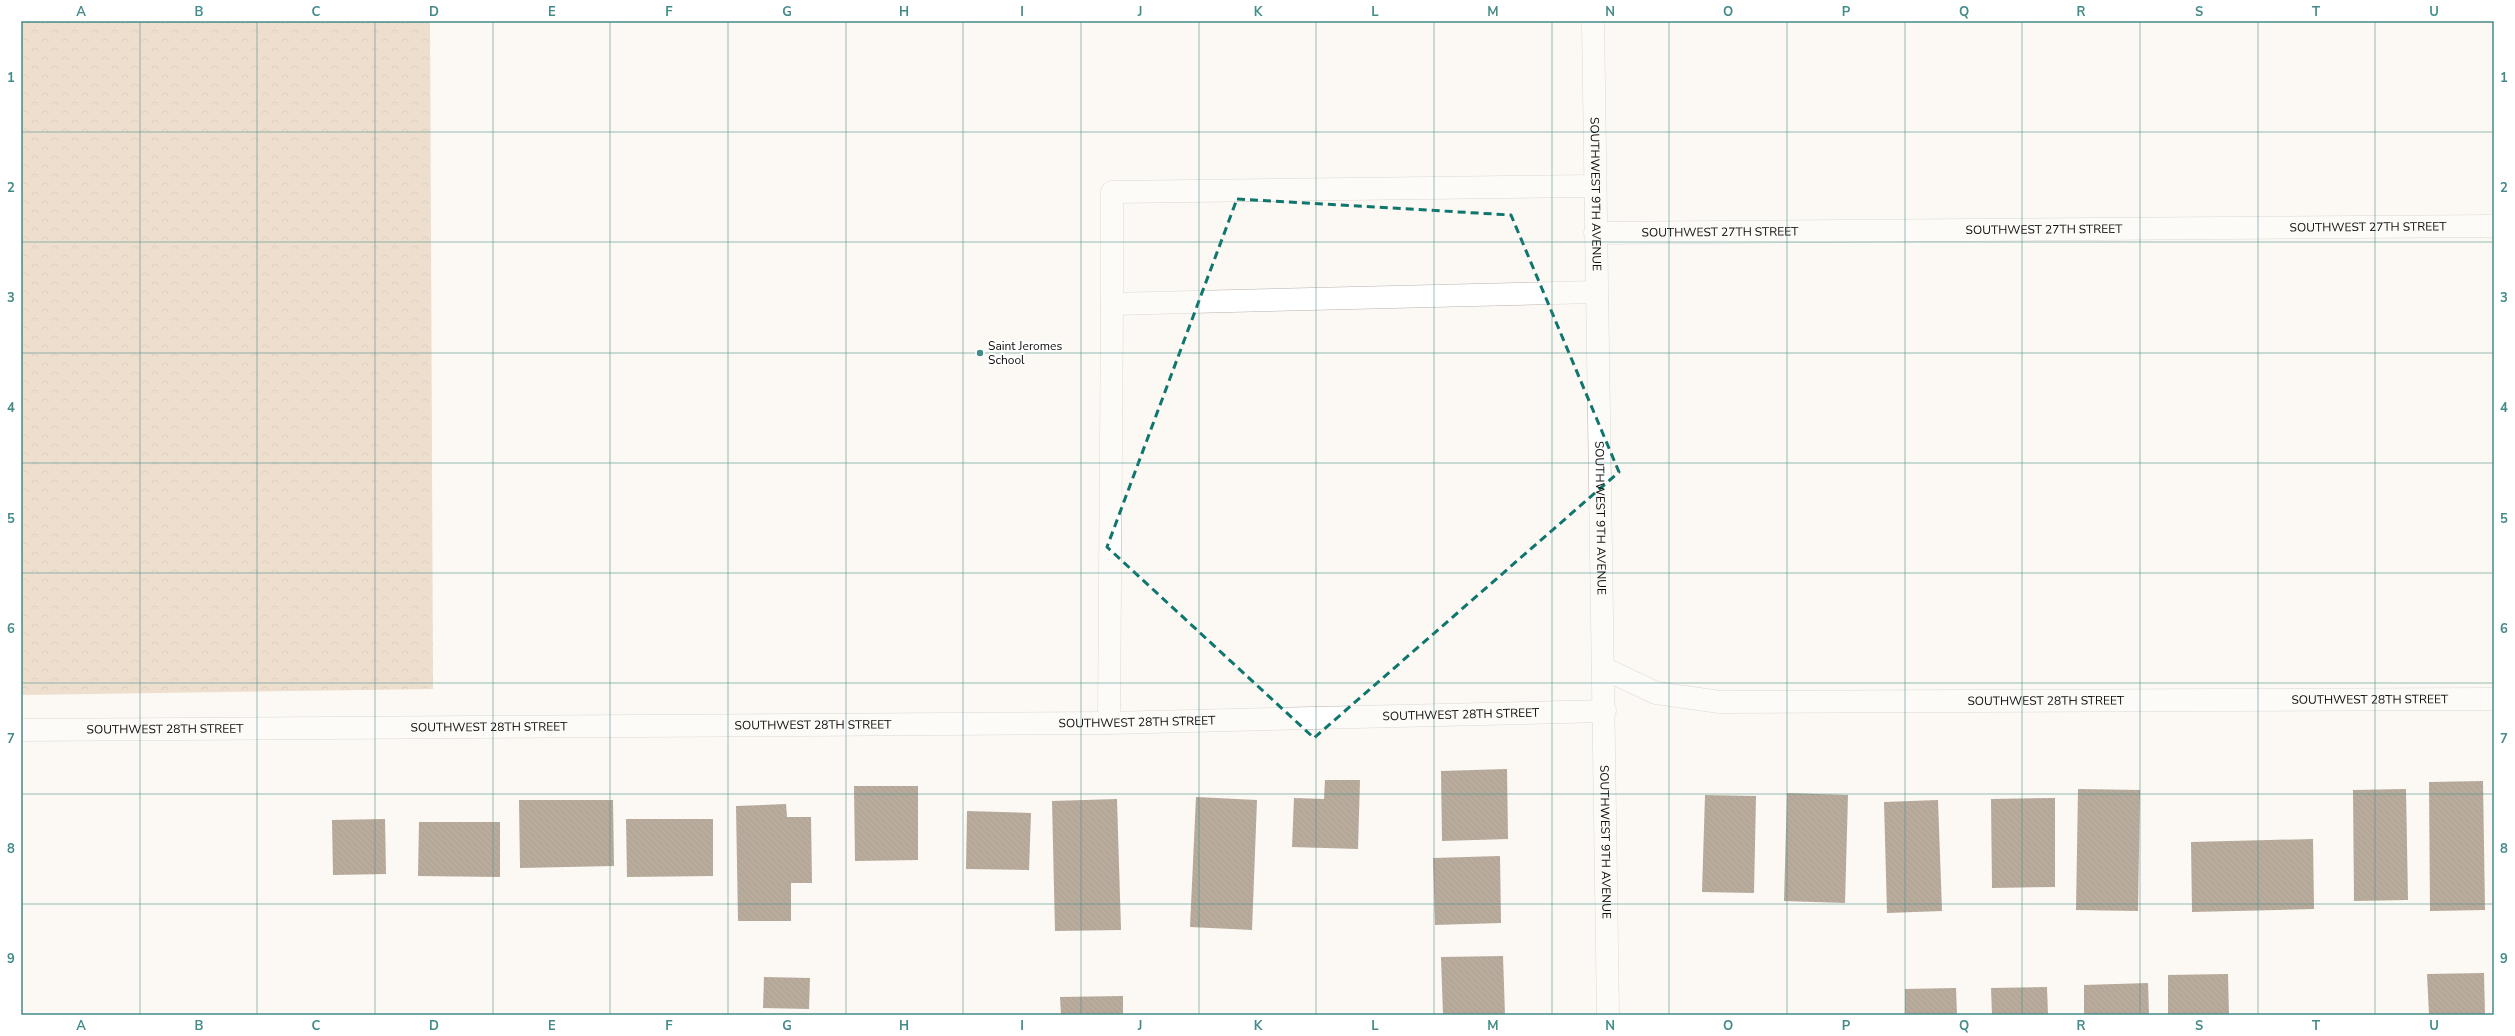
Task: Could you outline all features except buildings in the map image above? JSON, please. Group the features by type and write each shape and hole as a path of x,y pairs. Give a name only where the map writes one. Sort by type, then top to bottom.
{"street":[{"name":"SOUTHWEST 9TH AVENUE","path":"1593,21 1595,292 1605,711 1608,1015"},
{"path":"1109,723 1112,192 1594,186"},
{"name":"SOUTHWEST 27TH STREET","path":"1595,232 2494,226"},
{"path":"1112,304 1595,292"},
{"name":"SOUTHWEST 28TH STREET","path":"1604,668 1656,693 1720,702 2494,699"},
{"name":"SOUTHWEST 28TH STREET","path":"21,730 1109,723 1605,711"}],"highlighted area":[{"path":"1237,199 1511,215 1619,472 1314,738 1107,547"}],"green space":[{"path":"21,21 430,21 433,689 21,695"}],"place":[{"name":"Saint Jeromes School","path":"980,353"}]}
